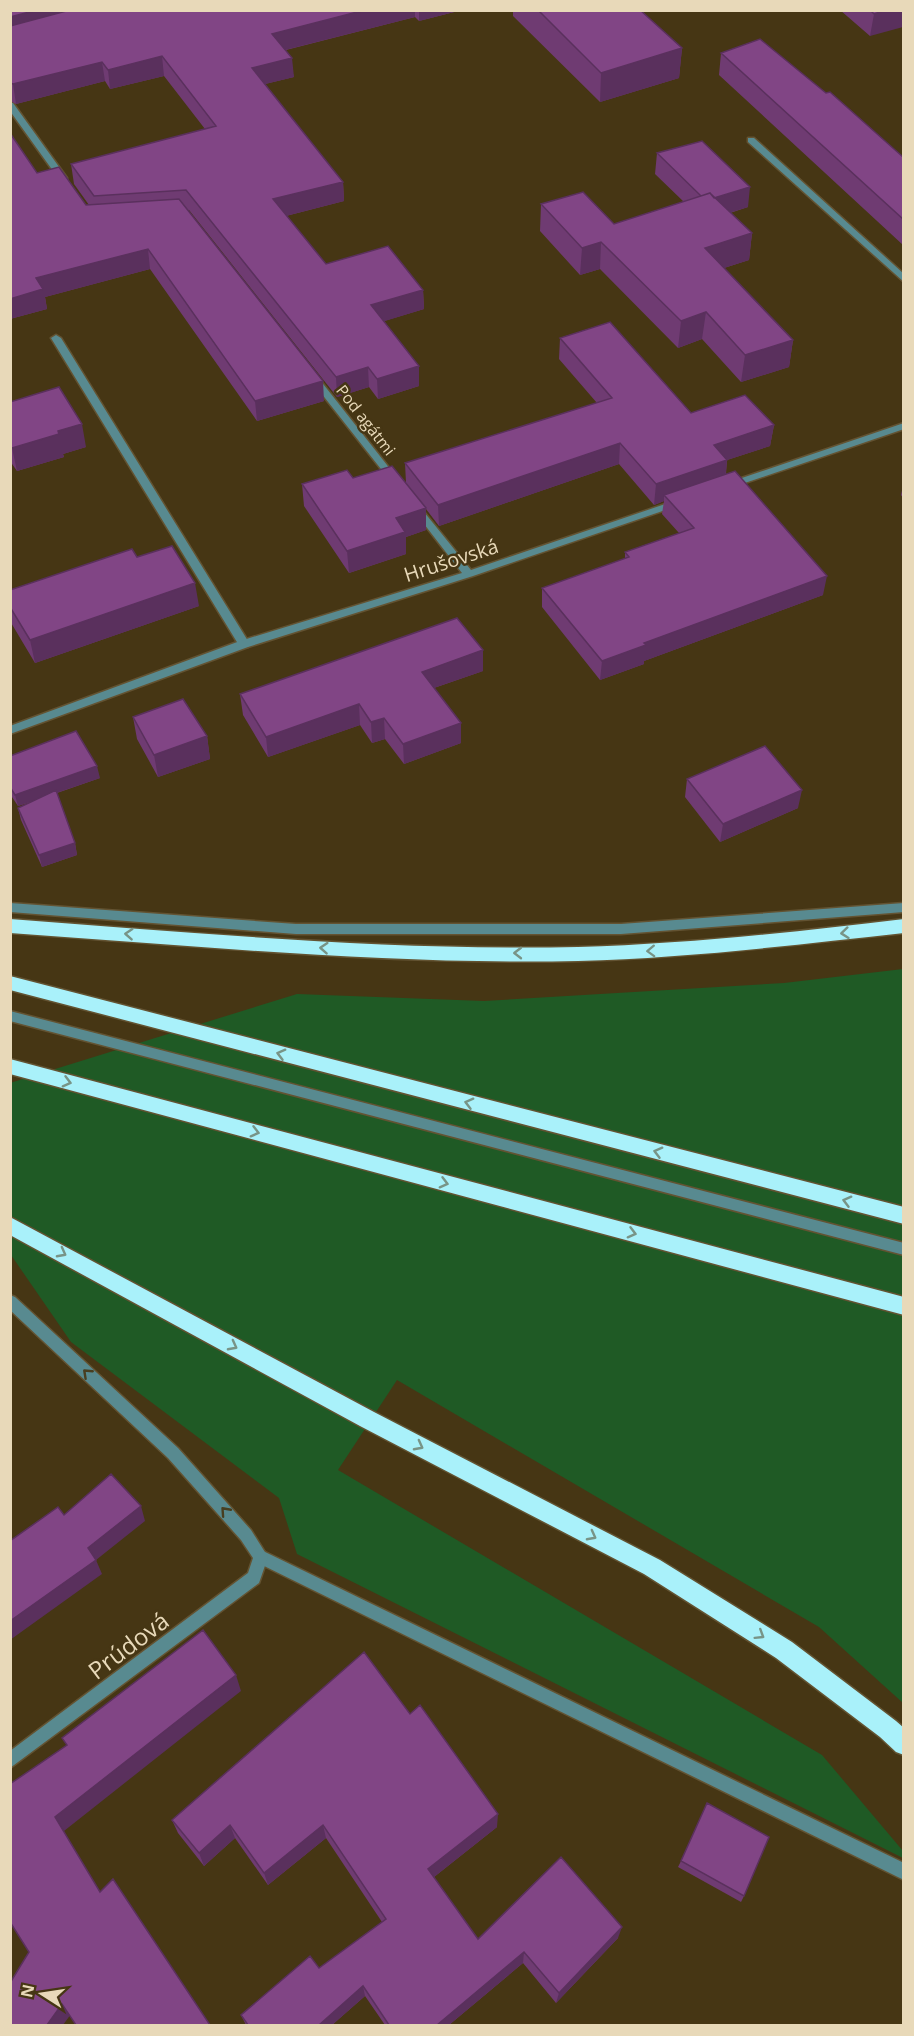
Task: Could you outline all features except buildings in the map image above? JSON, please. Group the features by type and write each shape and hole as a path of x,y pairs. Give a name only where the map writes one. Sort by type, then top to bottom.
{"highway":[{"path":"10,926 387,952 565,954 711,948 903,926"},
{"path":"10,983 903,1216"},
{"path":"10,1066 903,1306"},
{"path":"10,1225 367,1419 652,1567 784,1650 888,1729 903,1744"}],"street":[{"path":"10,105 73,192"},
{"path":"751,140 903,279"},
{"path":"56,338 244,645"},
{"name":"Pod agátmi","path":"308,370 403,490"},
{"path":"723,487 903,426"},
{"name":"Hrušovská","path":"10,730 244,645 469,574 689,499"},
{"path":"410,500 469,574"},
{"path":"10,907 296,928 621,929 903,907"},
{"path":"10,1016 903,1249"},
{"path":"10,1301 173,1453 246,1535 261,1557 903,1872"},
{"name":"Prúdová","path":"10,1761 254,1578 261,1557"}],"green space":[{"path":"903,969 903,1703 819,1627 397,1380 338,1470 822,1755 903,1851 903,1858 297,1554 279,1498 71,1342 11,1255 10,1083 297,994 484,1001 784,983"}]}
